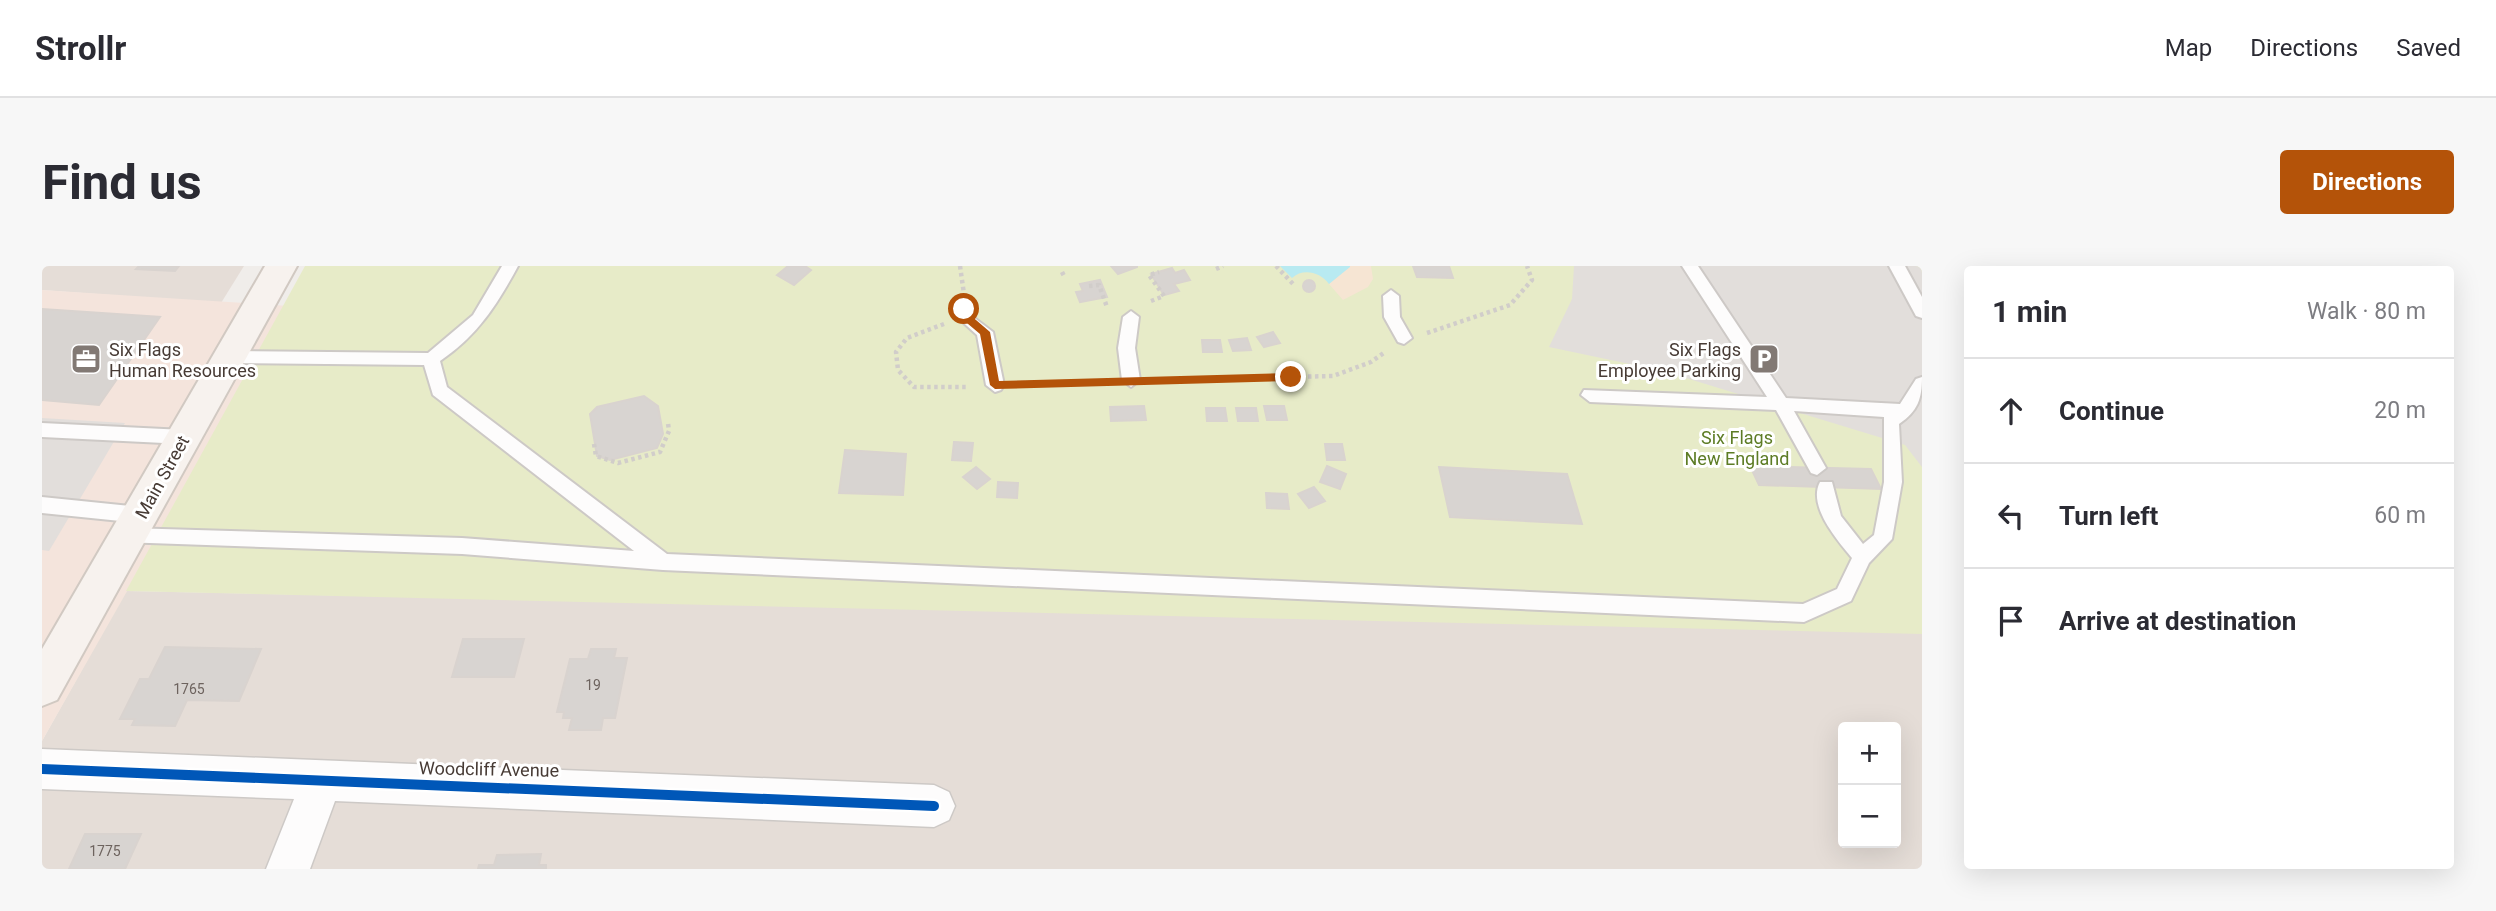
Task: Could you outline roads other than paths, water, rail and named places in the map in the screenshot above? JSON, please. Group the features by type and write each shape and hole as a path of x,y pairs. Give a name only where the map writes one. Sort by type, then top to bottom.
{"main road":[{"name":"Main Street","path":"42,687 281,266"}],"street":[{"name":"Woodcliff Avenue","path":"42,769 321,783 682,792 934,806"},
{"path":"288,869 321,783"}],"lane":[{"path":"229,357 432,359 460,341 482,318 510,266"},
{"path":"1690,266 1782,404 1817,468"},
{"path":"1897,266 1922,312"},
{"path":"1391,296 1392,317 1404,338"},
{"path":"964,316 985,332 995,385"},
{"path":"1130,380 1125,351 1131,317"},
{"path":"432,359 439,390 663,562"},
{"path":"42,505 134,526 588,553 663,562 1804,613 1844,595 1861,557 1883,539 1893,482 1890,421 1905,411 1922,384"},
{"path":"1590,395 1905,411"},
{"path":"42,430 184,438"},
{"path":"1826,487 1832,519 1861,557"}],"water":[{"path":"1280,266 1350,267 1329,284 1321,277 1306,272 1292,278"}],"place":[{"name":"Six Flags Human Resources","path":"86,359"},
{"name":"Six Flags Employee Parking","path":"1764,359"}],"park label":[{"name":"Six Flags New England","path":"1737,447"}]}
